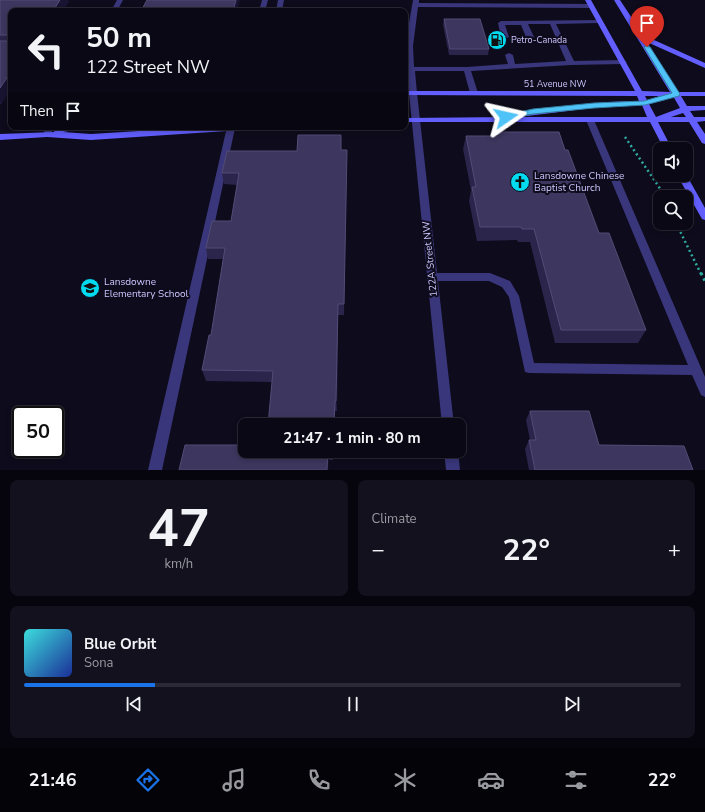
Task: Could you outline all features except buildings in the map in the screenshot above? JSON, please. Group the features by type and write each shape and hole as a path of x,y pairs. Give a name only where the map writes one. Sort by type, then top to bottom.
{"main road":[{"path":"617,0 686,109 705,142"},
{"path":"589,3 623,62 664,142"},
{"path":"641,37 705,66"},
{"name":"51 Avenue NW","path":"409,93 705,94"},
{"path":"492,119 533,112 608,104 645,103 676,94"},
{"path":"653,120 686,109 705,108"},
{"path":"410,119 705,120"},
{"path":"0,137 48,130 91,137 192,130"},
{"path":"686,182 705,217"}],"street":[{"path":"415,3 498,12 589,3"},
{"name":"122A Street NW","path":"408,32 409,19 415,3"},
{"path":"498,12 524,23 599,21"},
{"path":"498,12 505,38"},
{"path":"552,22 571,63"},
{"path":"524,23 530,38"},
{"name":"122A Street NW","path":"408,54 410,69 410,119 432,277 447,418"},
{"path":"509,55 512,67"},
{"path":"536,55 539,66"},
{"path":"410,69 467,69 571,63 623,62"},
{"path":"467,69 474,93"},
{"path":"590,120 705,391"},
{"path":"155,470 235,130"},
{"path":"432,277 490,277 506,284 514,296 529,368 696,370"},
{"path":"452,458 453,470"}],"path":[{"path":"680,230 705,281"}],"place":[{"name":"Petro-Canada","path":"497,40"},
{"name":"Lansdowne Chinese Baptist Church","path":"520,182"},
{"name":"Lansdowne Elementary School","path":"90,288"}],"route":[{"path":"506,117 533,112 594,105 645,103 676,94 647,47"}]}
